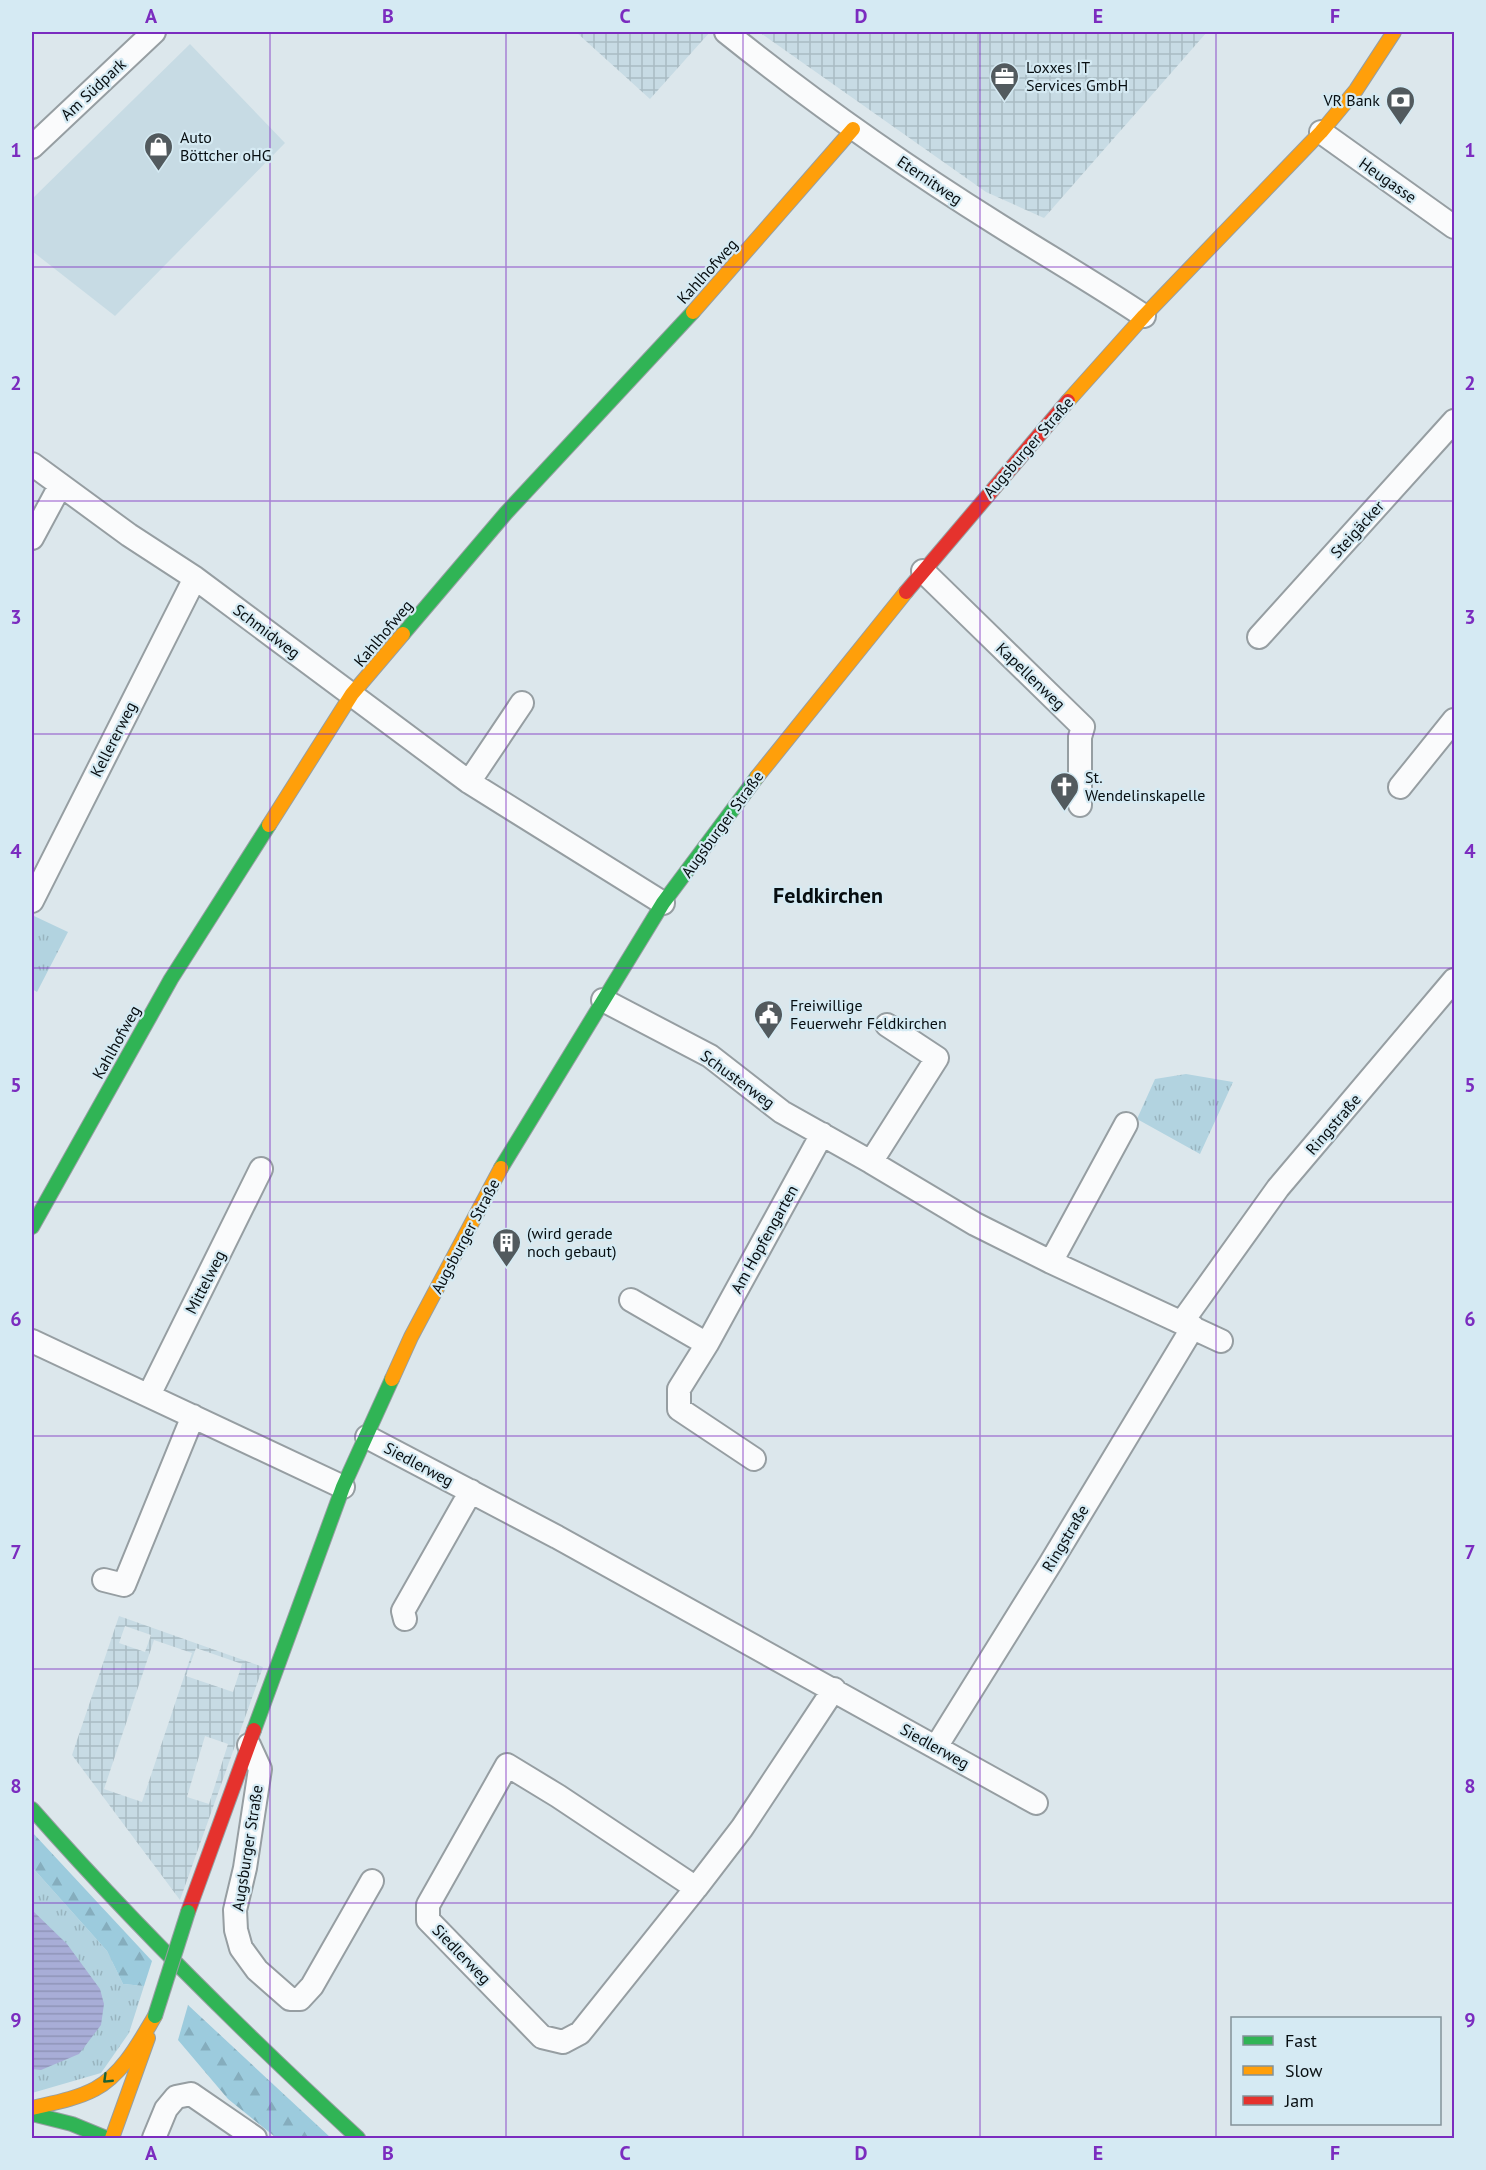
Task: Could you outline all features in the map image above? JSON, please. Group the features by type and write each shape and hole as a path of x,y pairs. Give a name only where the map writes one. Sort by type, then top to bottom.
{"main road":[{"name":"Augsburger Straße","path":"112,2139 188,1912 343,1487 411,1337 497,1176 603,1000 663,903 760,772 922,571 1055,415 1144,316 1321,132 1356,90 1394,32"},
{"name":"Kahlhofweg","path":"32,1227 171,979 352,694 506,513 672,335 853,129"},
{"path":"32,1809 150,1939 279,2066 358,2139"},
{"path":"32,2108 61,2102 98,2088 128,2059 155,2016"},
{"path":"32,2114 72,2124 106,2139"}],"street":[{"name":"Am Südpark","path":"32,147 154,32"},
{"name":"Eternitweg","path":"726,32 853,129 997,225 1095,283 1144,316"},
{"name":"Heugasse","path":"1321,132 1455,227"},
{"name":"Steigäcker","path":"1259,637 1455,421"},
{"name":"Schmidweg","path":"32,464 129,535 195,578 469,782 663,903"},
{"path":"32,538 60,486"},
{"name":"Kapellenweg","path":"922,571 1083,727 1080,737 1080,805"},
{"name":"Kellererweg","path":"32,900 195,578"},
{"path":"469,782 522,702"},
{"path":"1400,787 1455,720"},
{"name":"Ringstraße","path":"936,1747 1050,1564 1187,1325 1278,1188 1455,980"},
{"name":"Schusterweg","path":"603,1000 710,1056 782,1112 975,1224 1187,1325"},
{"path":"871,1162 937,1058 887,1025"},
{"path":"1051,1262 1126,1124"},
{"name":"Am Hopfengarten","path":"754,1459 679,1409 679,1389 822,1134"},
{"name":"Mittelweg","path":"148,1395 261,1169"},
{"path":"632,1300 706,1344"},
{"path":"1187,1325 1221,1341"},
{"path":"32,1341 343,1487"},
{"path":"104,1580 124,1585 193,1416"},
{"name":"Siedlerweg","path":"367,1437 471,1491 834,1689 1036,1803"},
{"name":"Siedlerweg","path":"405,1619 403,1611 471,1491"},
{"name":"Siedlerweg","path":"696,1888 558,1796 507,1765 428,1905 428,1920 542,2037 563,2042 580,2033 696,1888 742,1828 834,1689"},
{"name":"Augsburger Straße","path":"249,1745 260,1769 245,1868 236,1910 236,1930 241,1948 257,1970 290,1999 300,2000 312,1986 372,1881"},
{"path":"154,2139 166,2109 176,2097 191,2094 255,2139"}],"shaded area":[{"path":"576,32 710,32 650,99"},
{"path":"759,32 1207,32 1044,218 986,192"},
{"name":"Auto Böttcher oHG","path":"190,44 285,143 115,316 32,251 32,199"},
{"path":"119,1616 263,1667 180,1900 72,1755","holes":["125,1626 151,1635 145,1652 119,1643","154,1640 192,1653 142,1802 104,1789","196,1648 242,1664 233,1692 186,1676","205,1736 228,1744 209,1804 187,1797"]},
{"path":"32,1910 67,1944 100,1989 104,2004 101,2025 79,2054 41,2070 32,2069"}],"green space":[{"path":"34,916 68,932 37,992 32,989 32,918"},
{"path":"1186,1074 1233,1082 1200,1154 1137,1119 1155,1079"},
{"path":"32,1832 152,1961 144,1986 123,1984 107,1951 32,1867"},
{"path":"32,1867 107,1951 123,1984 144,1986 129,2033 101,2073 32,2093"},
{"path":"188,2005 331,2138 274,2136 228,2099 178,2040"}],"traffic: fast":[{"path":"403,634 506,513 693,312"},
{"path":"501,1168 663,903 757,777"},
{"path":"32,1227 171,979 269,825"},
{"path":"254,1730 343,1487 392,1379"},
{"path":"32,1809 190,1978 358,2138"},
{"path":"155,2016 188,1912"},
{"path":"32,2114 72,2124 106,2138"}],"traffic: slow":[{"path":"1068,401 1144,316 1321,132 1356,90 1394,32"},
{"path":"693,312 853,129"},
{"path":"757,777 906,592"},
{"path":"269,825 352,694 403,634"},
{"path":"392,1379 411,1337 501,1168"},
{"path":"32,2108 80,2095 105,2083 130,2056 155,2016"},
{"path":"112,2138 148,2038"}],"traffic: jam":[{"path":"906,592 1068,401"},
{"path":"188,1912 254,1730"}],"place":[{"name":"Loxxes IT Services GmbH","path":"1005,102"},
{"name":"VR Bank","path":"1401,126"},
{"name":"Auto Böttcher oHG","path":"159,172"},
{"name":"St. Wendelinskapelle","path":"1064,812"},
{"name":"Freiwillige Feuerwehr Feldkirchen","path":"769,1040"},
{"name":"(wird gerade noch gebaut)","path":"506,1268"}],"district":[{"name":"Feldkirchen","path":"828,895"}]}
